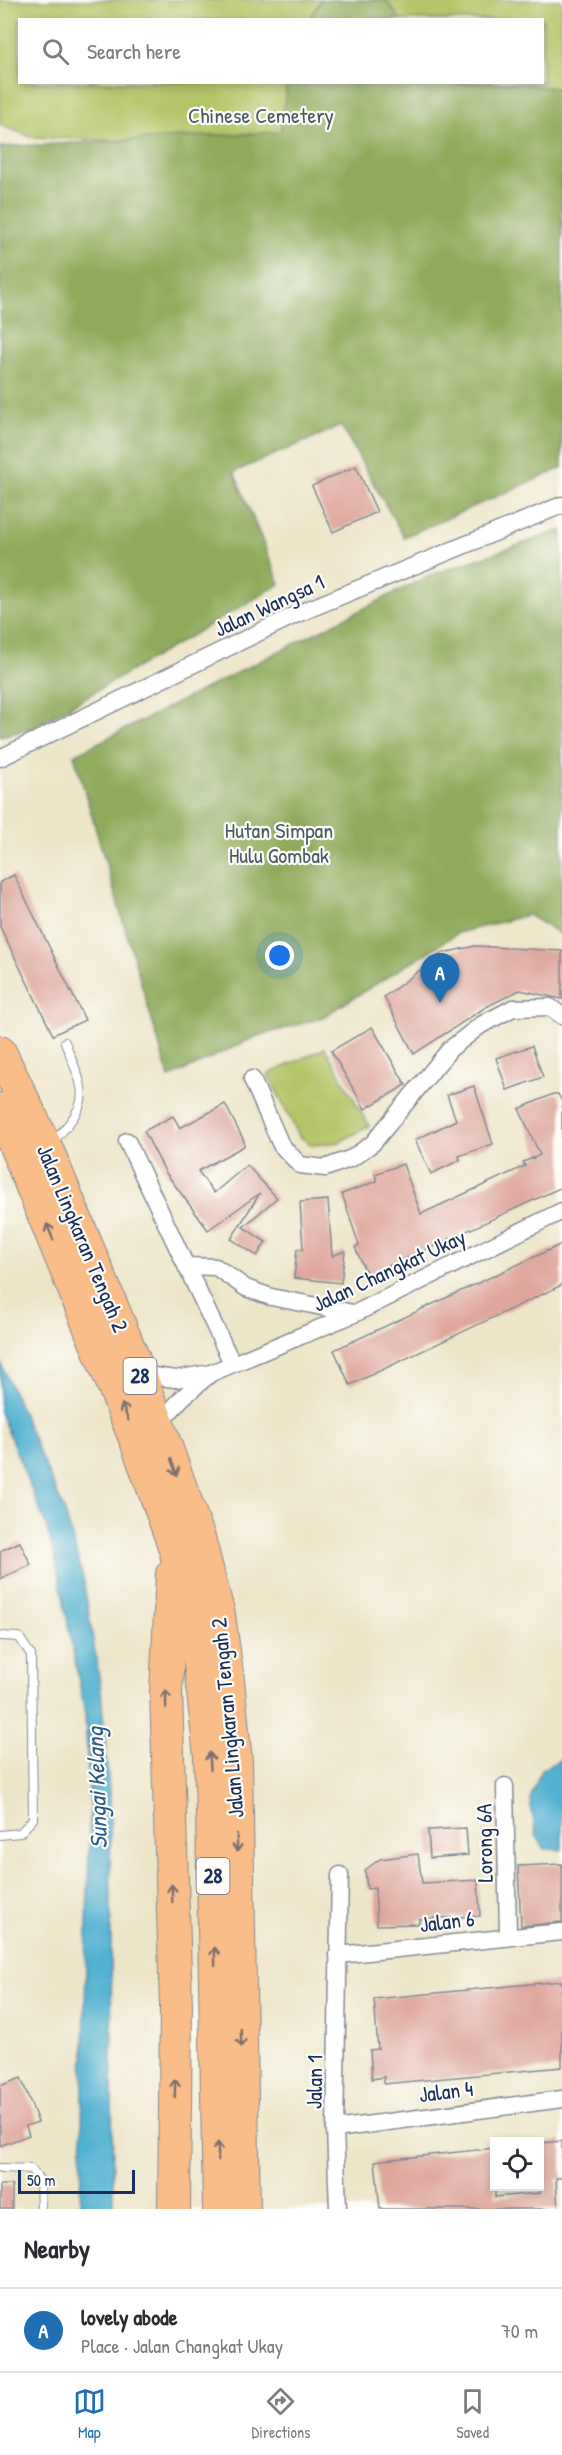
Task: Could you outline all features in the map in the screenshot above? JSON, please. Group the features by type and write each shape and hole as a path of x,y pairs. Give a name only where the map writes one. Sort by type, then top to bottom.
{"highway":[{"name":"Jalan Lingkaran Tengah 2","path":"0,1052 47,1149 140,1374 199,1538 219,1615 236,1762 244,2209"},
{"name":"Jalan Lingkaran Tengah 2","path":"0,1109 136,1441 174,1546 196,1628 210,1756 219,2209"},
{"path":"174,1546 166,1692 176,2006 174,2209"}],"street":[{"name":"Jalan Wangsa 1","path":"0,758 297,614 562,506"},
{"path":"252,1079 281,1145 300,1165 325,1168 352,1158 373,1143 450,1050 481,1025 513,1008 550,1007 562,1016"},
{"path":"127,1142 232,1363"},
{"name":"Jalan Changkat Ukay","path":"158,1425 182,1398 211,1373 354,1314 562,1211"},
{"path":"187,1266 216,1268 246,1288 271,1297 354,1314"},
{"name":"Jalan Changkat Ukay","path":"140,1374 175,1379 211,1373"},
{"name":"Lorong 6A","path":"505,1786 508,1936"},
{"name":"Jalan 1","path":"338,2209 335,2129 340,1875"},
{"name":"Jalan 6","path":"338,1955 562,1932"},
{"name":"Jalan 4","path":"335,2129 562,2099"}],"lane":[{"path":"47,1149 72,1122 82,1101 83,1089 65,1042"},
{"path":"0,1636 19,1637 31,1655 33,1819 20,1833 0,1834"},
{"path":"0,2168 31,2169 40,2181 40,2209"}],"green space":[{"name":"Chinese Cemetery","path":"0,0 562,0 562,137 259,146 32,137 0,125"},
{"path":"321,0 386,0 399,18 310,18"},
{"path":"287,84 522,84 562,89 562,468 404,537 341,426 234,472 280,584 31,729 0,736 0,147 280,132"},
{"name":"Hutan Simpan Hulu Gombak","path":"562,530 562,935 528,915 458,933 321,1018 255,1037 169,1078 74,755 428,576"},
{"path":"325,1048 369,1126 340,1142 312,1145 299,1136 268,1074"}],"water":[{"name":"Sungai Kelang","path":"0,1361 65,1512 83,1578 101,1689 110,1803 113,2209 80,2209 90,1805 85,1714 57,1565 46,1525 0,1412"},
{"path":"562,1759 562,1850 545,1849 536,1835 530,1799 541,1770"}],"building":[{"path":"356,466 377,512 333,532 312,486"},
{"path":"14,875 85,1020 53,1035 0,927 0,882"},
{"path":"475,946 562,951 562,999 520,990 486,1007 414,1054 384,997 443,953"},
{"path":"372,1027 406,1085 365,1109 331,1051"},
{"path":"532,1046 543,1077 507,1090 496,1058"},
{"path":"474,1086 493,1144 459,1156 460,1160 431,1174 415,1140 456,1120 447,1095"},
{"path":"558,1094 562,1102 562,1187 367,1275 355,1247 359,1245 342,1194 377,1181 375,1174 403,1164 421,1214 525,1166 523,1162 540,1155 519,1109"},
{"path":"225,1104 244,1141 244,1146 198,1171 214,1193 247,1165 277,1198 243,1227 266,1242 257,1256 231,1239 260,1193 208,1230 166,1173 144,1131 173,1116 180,1128"},
{"path":"328,1200 332,1256 345,1251 341,1283 294,1278 297,1249 303,1249 300,1202"},
{"path":"562,1244 562,1285 350,1385 334,1350"},
{"path":"20,1542 31,1565 0,1579 0,1551"},
{"path":"466,1828 468,1855 430,1858 428,1830"},
{"path":"418,1854 422,1883 478,1880 480,1916 419,1919 419,1924 377,1925 375,1888 367,1889 365,1870 380,1859"},
{"path":"562,1864 562,1922 521,1926 518,1866"},
{"path":"562,1981 562,2067 384,2084 384,2077 372,2079 370,2050 378,2049 374,1999"},
{"path":"21,2078 38,2122 26,2126 29,2135 0,2146 0,2086"},
{"path":"562,2141 562,2178 556,2178 558,2209 380,2209 375,2161 490,2149 490,2191 495,2191 495,2197 540,2193 544,2191 544,2143"},
{"path":"0,2185 12,2185 12,2209 0,2209"}],"place":[{"name":"lovely abode","path":"440,1003"}]}
